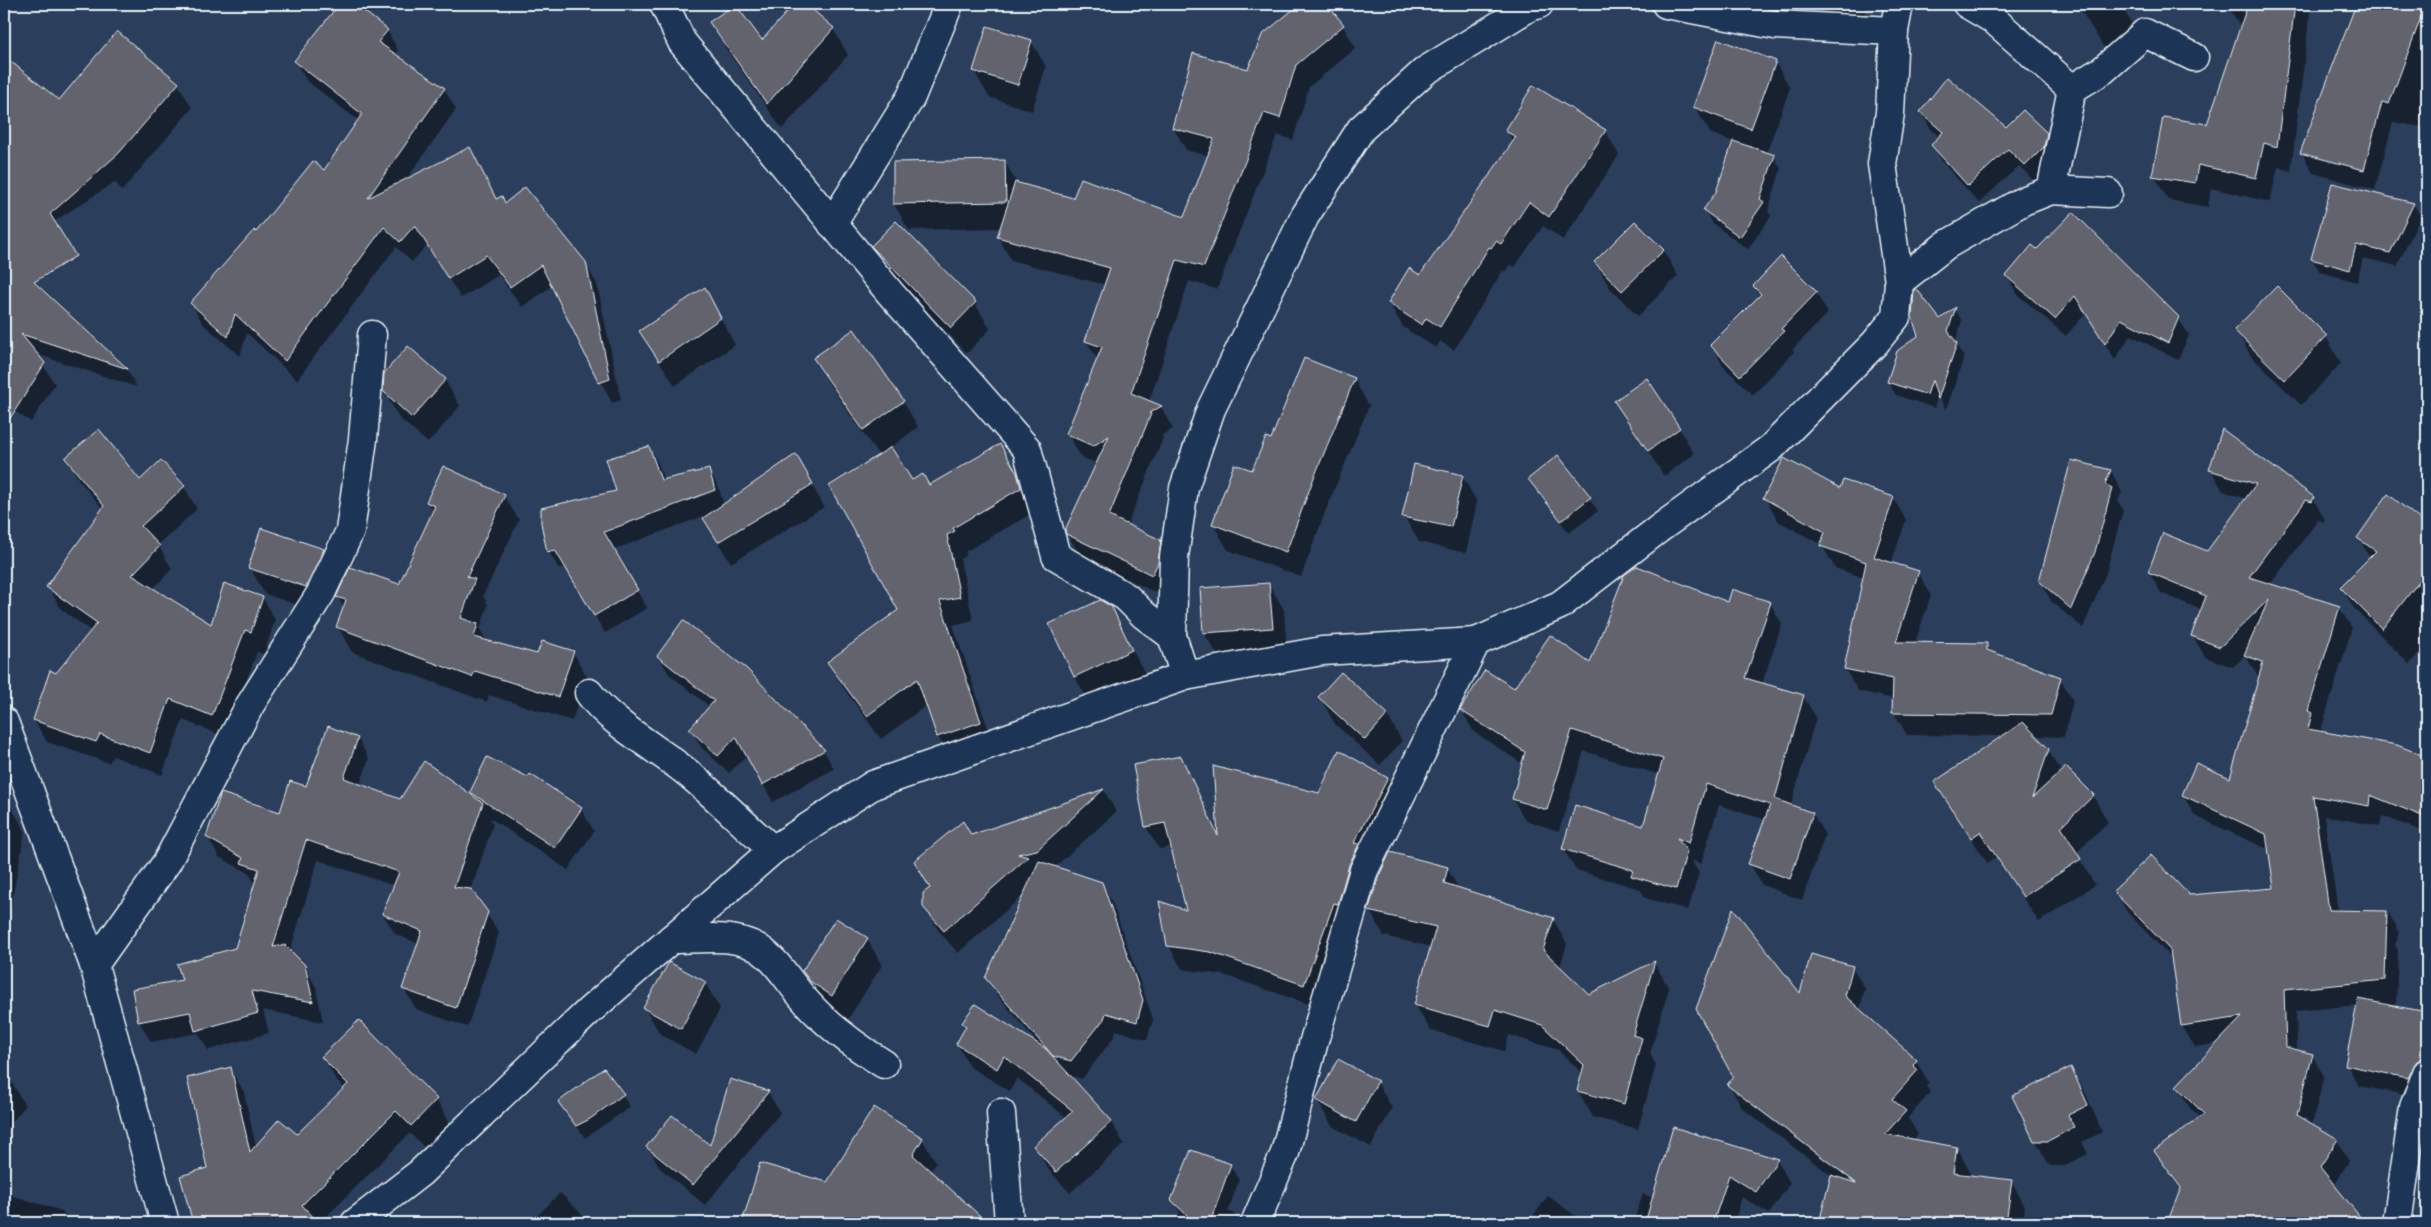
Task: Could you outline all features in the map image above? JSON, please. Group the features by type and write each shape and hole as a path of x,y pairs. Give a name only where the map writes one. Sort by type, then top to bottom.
{"street":[{"path":"664,4 682,42 832,224 1027,449 1056,556 1126,597 1144,615 1172,636"},
{"path":"832,224 911,97 949,4"},
{"path":"1666,4 1775,25 1894,30"},
{"path":"355,1223 420,1173 589,1011 773,850 873,785 1185,676 1322,652 1476,642 1560,605 1660,528 1771,448 1875,343 1896,317 1899,282 1882,164 1890,113 1894,30 1899,4"},
{"path":"1967,4 1994,20 2072,89"},
{"path":"1185,676 1172,636 1174,556 1184,488 1210,409 1305,216 1361,129 1425,71 1533,5"},
{"path":"2051,190 2072,89 2103,70 2145,33 2194,57"},
{"path":"1899,282 1946,245 2023,201 2051,190 2108,193"},
{"path":"94,965 167,862 250,705 321,593 350,531 363,439 372,335"},
{"path":"1254,1223 1285,1153 1314,1041 1364,870 1476,642"},
{"path":"589,693 594,701 628,729 685,771 773,850"},
{"path":"4,722 94,965 165,1223"},
{"path":"671,939 728,938 758,948 780,969 804,1000 850,1042 884,1064"},
{"path":"2396,1223 2414,1107 2427,1073"},
{"path":"1000,1113 1009,1223"}],"building":[{"path":"339,4 355,4 388,30 378,42 445,88 368,198 470,147 496,199 502,196 505,203 525,187 586,262 610,379 599,383 541,265 510,287 486,255 448,279 415,225 400,242 384,227 285,361 235,314 228,337 190,303 254,230 256,232 313,161 324,170 362,114 294,61"},
{"path":"735,4 762,40 794,4 806,4 834,28 767,104 709,22"},
{"path":"1300,4 1327,4 1344,25 1296,65 1280,118 1264,113 1204,267 1177,260 1131,393 1162,406 1149,413 1151,414 1109,516 1161,540 1158,563 1152,575 1066,534 1065,530 1109,436 1093,446 1066,434 1102,347 1085,341 1110,268 997,237 1015,182 1073,198 1081,178 1184,217 1214,139 1172,128 1193,53 1248,69 1262,35"},
{"path":"2248,4 2295,4 2277,147 2264,143 2256,178 2198,165 2195,183 2152,176 2163,117 2207,124"},
{"path":"2356,4 2426,4 2389,104 2382,102 2364,170 2300,153"},
{"path":"987,26 1032,40 1018,85 973,71"},
{"path":"117,31 179,83 119,153 50,214 76,256 34,282 128,369 21,334 45,363 4,428 4,56 59,100"},
{"path":"1718,39 1776,61 1751,129 1693,107"},
{"path":"1947,77 2006,127 2023,110 2047,133 2044,147 2025,166 2008,149 1968,186 1931,145 1943,132 1920,112"},
{"path":"1533,85 1606,130 1549,217 1529,202 1501,244 1496,241 1491,248 1489,247 1440,327 1426,318 1422,325 1388,303 1409,268 1420,275 1516,137 1505,131"},
{"path":"1733,141 1775,155 1760,199 1764,202 1740,237 1703,210 1716,192"},
{"path":"1005,160 1006,202 893,204 893,162"},
{"path":"2332,183 2414,203 2390,253 2356,245 2350,270 2311,259"},
{"path":"2073,212 2179,317 2168,343 2121,319 2105,344 2075,296 2055,319 2006,276 2032,245 2037,249"},
{"path":"896,221 976,302 951,328 871,246"},
{"path":"1635,221 1664,250 1622,291 1594,262"},
{"path":"1781,256 1817,292 1781,329 1784,331 1740,376 1710,345 1761,294 1753,286"},
{"path":"2277,286 2327,336 2285,380 2234,330"},
{"path":"705,287 721,318 659,361 639,331"},
{"path":"1916,288 1940,319 1956,307 1948,331 1957,343 1938,399 1932,380 1927,395 1887,382 1897,351 1918,336 1912,317 1914,290"},
{"path":"854,329 904,401 863,430 813,358"},
{"path":"408,346 446,379 412,418 383,391 384,373"},
{"path":"1304,358 1355,378 1286,552 1212,524 1234,464 1252,470 1266,437 1271,439"},
{"path":"1647,378 1680,428 1648,451 1614,401"},
{"path":"99,429 140,480 161,460 185,486 141,526 160,546 132,575 211,624 224,583 263,597 251,632 245,630 212,716 170,699 150,753 100,734 96,742 33,720 50,670 56,673 97,623 46,587 104,506 65,458"},
{"path":"2222,429 2314,497 2312,502 2306,500 2249,577 2340,606 2308,711 2312,713 2308,729 2397,745 2427,757 2427,818 2370,795 2369,806 2313,796 2329,910 2387,911 2385,980 2284,990 2286,1047 2313,1054 2297,1115 2338,1139 2320,1167 2365,1223 2167,1223 2181,1188 2154,1151 2204,1114 2176,1086 2242,1017 2181,1026 2170,950 2113,891 2151,855 2189,895 2274,888 2266,834 2182,795 2196,763 2230,778 2263,662 2244,655 2269,599 2220,647 2191,636 2206,596 2148,572 2163,533 2207,551 2256,484 2209,470"},
{"path":"1000,444 1017,473 1021,488 953,528 955,531 947,535 960,597 940,601 981,722 937,737 917,679 867,716 827,662 898,610 829,486 891,447 912,480 923,474 929,485"},
{"path":"649,446 661,480 709,469 715,490 604,532 638,590 594,616 555,550 547,552 541,523 541,508 616,491 606,459"},
{"path":"796,454 813,484 718,542 703,518"},
{"path":"1558,455 1591,497 1561,521 1528,479"},
{"path":"1784,458 1840,488 1843,480 1894,497 1874,557 1919,571 1896,642 1987,643 1987,650 2061,677 2051,715 1892,713 1893,679 1844,669 1866,562 1820,546 1825,532 1763,498"},
{"path":"2071,460 2111,470 2105,484 2112,488 2095,552 2071,609 2039,581"},
{"path":"1414,464 1463,475 1451,527 1402,517"},
{"path":"443,466 505,495 467,577 475,579 461,618 478,624 474,637 537,654 542,641 574,651 558,697 475,671 472,677 336,627 346,600 336,597 350,567 399,584 435,506 426,502"},
{"path":"2388,494 2427,525 2427,571 2382,629 2340,587 2376,551 2357,538"},
{"path":"261,528 324,549 306,587 248,568"},
{"path":"1637,566 1728,602 1732,589 1771,602 1745,678 1804,695 1775,799 1813,813 1790,879 1748,864 1770,805 1706,784 1689,843 1677,838 1687,851 1676,889 1631,876 1633,870 1562,849 1575,805 1643,826 1663,759 1572,730 1547,810 1512,799 1525,752 1460,710 1485,670 1514,688 1550,635 1590,663 1624,575"},
{"path":"1269,583 1273,628 1203,633 1200,588"},
{"path":"1100,600 1112,607 1132,650 1074,677 1049,624"},
{"path":"683,620 747,669 825,750 762,785 736,737 718,756 689,729 714,701 657,656"},
{"path":"1341,672 1388,714 1365,740 1318,697"},
{"path":"2023,722 2049,749 2032,798 2066,767 2094,795 2061,827 2081,859 2023,897 1980,832 1971,838 1934,782"},
{"path":"328,726 358,738 344,778 400,799 424,761 483,803 454,887 471,889 488,912 456,1008 402,989 422,931 382,914 399,872 306,840 273,947 285,945 305,965 313,1002 252,991 258,1013 195,1031 190,1012 138,1022 132,989 182,980 177,964 235,948 259,869 241,863 243,858 206,837 221,793 280,812 290,781 306,786"},
{"path":"1339,750 1388,778 1354,843 1359,844 1349,865 1338,904 1334,903 1304,985 1210,952 1167,946 1159,901 1186,910 1165,823 1145,827 1133,765 1181,756 1218,836 1213,766 1319,793"},
{"path":"487,757 528,777 530,774 582,808 555,848 470,792"},
{"path":"1104,789 1037,850 1018,854 1028,857 944,931 923,907 923,893 930,888 914,861 963,821 971,835"},
{"path":"1390,852 1448,867 1444,883 1554,918 1543,950 1589,994 1655,961 1633,1035 1642,1038 1624,1104 1577,1091 1584,1065 1542,1025 1495,1010 1490,1026 1414,1005 1436,927 1368,911 1379,876"},
{"path":"1039,861 1102,882 1143,1000 1137,1022 1106,1013 1104,1019 1071,1061 1053,1056 985,978"},
{"path":"1733,908 1800,993 1811,954 1853,966 1845,996 1917,1060 1913,1065 1918,1070 1892,1099 1906,1111 1885,1134 1957,1147 1953,1173 2012,1180 2006,1223 1819,1223 1831,1175 1856,1183 1727,1085 1733,1077 1696,1009"},
{"path":"836,918 868,938 832,996 811,982 802,971"},
{"path":"669,962 706,982 681,1029 643,1008"},
{"path":"2358,999 2427,1012 2427,1058 2417,1061 2408,1078 2345,1065"},
{"path":"975,1004 1045,1048 1112,1121 1056,1172 1033,1146 1073,1111 1004,1056 997,1069 956,1044 966,1026 962,1023"},
{"path":"359,1020 437,1099 411,1126 396,1111 302,1205 319,1223 193,1223 180,1176 207,1168 187,1078 231,1067 250,1152 279,1119 297,1134 348,1084 321,1057"},
{"path":"1338,1059 1378,1081 1356,1122 1316,1100"},
{"path":"2071,1067 2088,1105 2068,1115 2074,1127 2048,1141 2034,1141 2012,1096"},
{"path":"604,1068 624,1094 590,1119 576,1126 558,1102"},
{"path":"730,1079 769,1091 693,1185 646,1147 672,1115 710,1145"},
{"path":"874,1107 923,1138 913,1155 988,1223 742,1223 760,1163 827,1182"},
{"path":"1673,1127 1778,1159 1756,1192 1729,1175 1713,1223 1645,1223"},
{"path":"1191,1150 1231,1164 1210,1223 1195,1223 1171,1200"}]}
